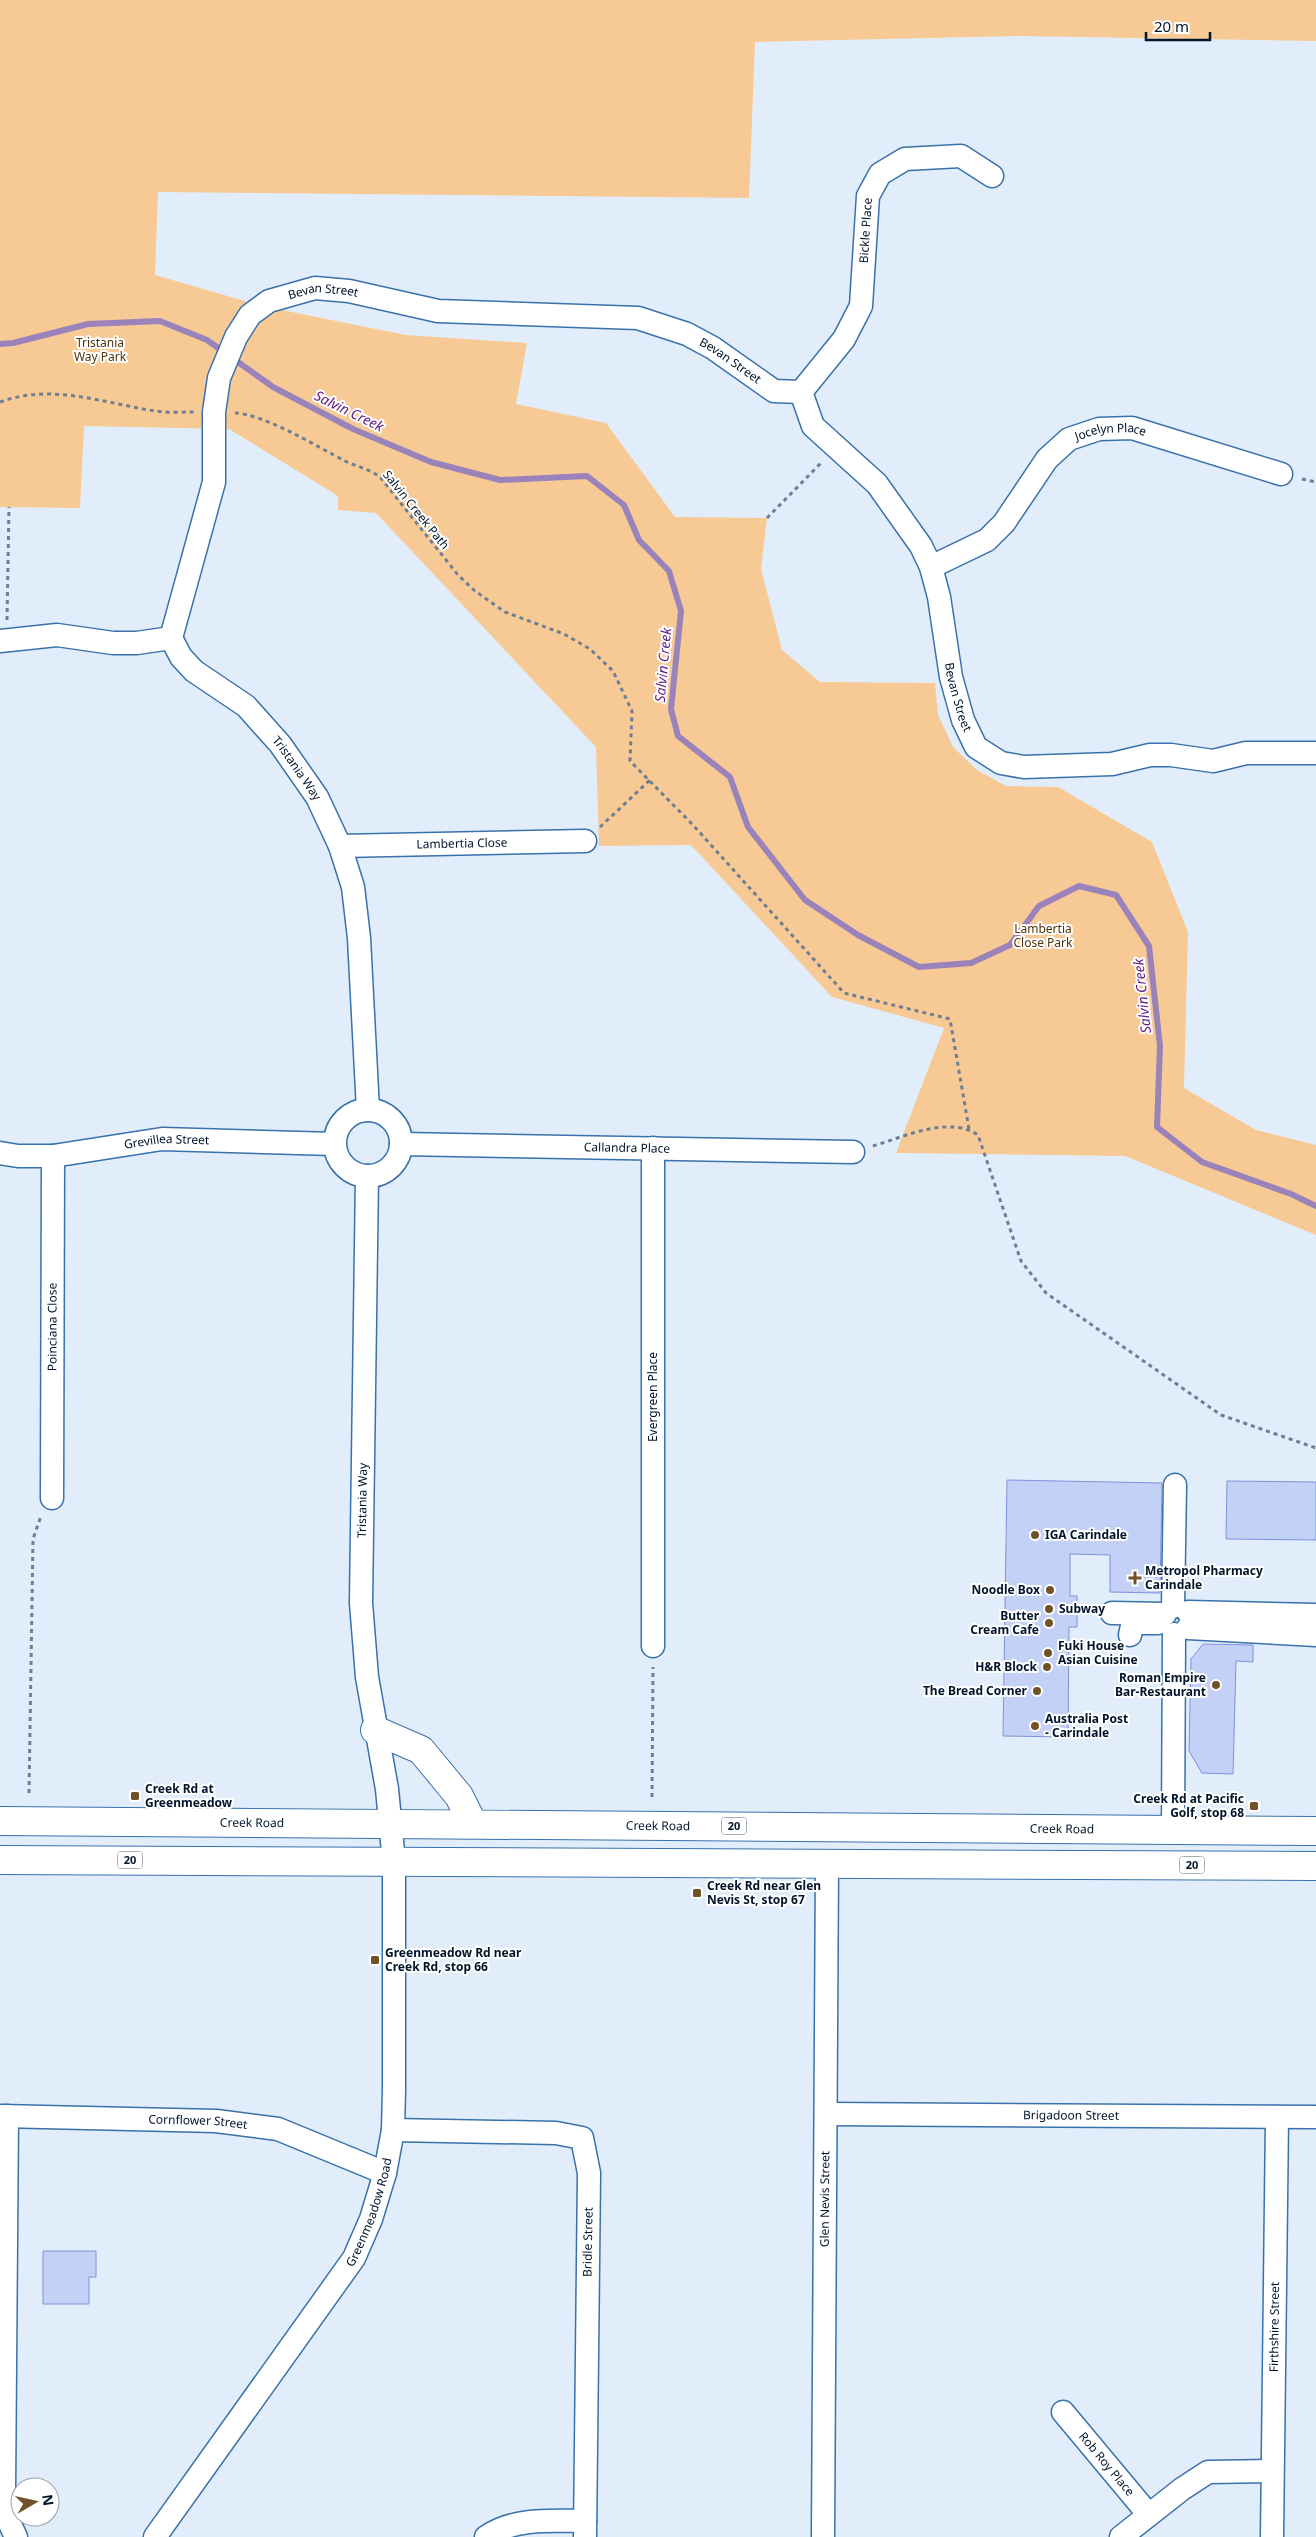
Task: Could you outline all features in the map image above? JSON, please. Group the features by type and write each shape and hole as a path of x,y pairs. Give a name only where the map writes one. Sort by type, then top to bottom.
{"main road":[{"path":"375,1730 421,1750 459,1796 474,1824"},
{"name":"Creek Road","path":"0,1821 1316,1831"},
{"name":"20","path":"0,1860 1316,1866"}],"street":[{"name":"Bickle Place","path":"801,392 844,339 861,306 868,196 880,174 905,159 961,156 992,176"},
{"name":"Bevan Street","path":"171,638 214,482 214,412 219,378 236,337 250,316 269,301 315,288 349,291 438,311 638,318 687,334 713,348 774,391 801,392 813,426 838,446 877,484 921,546 931,567 939,598 952,677 962,720 976,747 1001,763 1024,767 1102,764 1150,755 1170,755 1214,761 1246,753 1316,753"},
{"name":"Jocelyn Place","path":"931,567 986,540 1004,523 1047,459 1069,439 1099,429 1132,428 1281,474"},
{"path":"3,641 57,636 137,643 171,638"},
{"name":"Tristania Way","path":"171,638 182,657 194,671 246,706 280,744 317,797 340,846 353,887 359,938 368,1110"},
{"name":"Lambertia Close","path":"340,846 585,841"},
{"path":"368,1110 380,1112 392,1120 399,1131 401,1144 398,1157 390,1167 380,1174 367,1176 354,1174 344,1167 337,1156 334,1144 337,1131 344,1120 355,1112 368,1110"},
{"name":"Grevillea Street","path":"0,1153 18,1156 53,1156 162,1139 334,1144"},
{"name":"Callandra Place","path":"401,1144 852,1152"},
{"name":"Evergreen Place","path":"653,1148 653,1646"},
{"name":"Poinciana Close","path":"52,1498 53,1156"},
{"name":"Tristania Way","path":"367,1176 361,1603 367,1677 375,1730 386,1779 391,1824"},
{"path":"1173,1831 1176,1620 1175,1485"},
{"path":"1130,1635 1132,1626 1139,1623 1176,1620 1229,1605 1305,1610"},
{"path":"1112,1613 1316,1635"},
{"name":"Greenmeadow Road","path":"155,2537 345,2271 371,2219 385,2173 393,2130 394,1862 391,1824"},
{"name":"Glen Nevis Street","path":"823,2537 827,1863"},
{"name":"Brigadoon Street","path":"826,2114 1316,2117"},
{"path":"3,2116 4,2491 10,2524 16,2537"},
{"name":"Cornflower Street","path":"3,2116 216,2121 270,2127 385,2173"},
{"name":"Firthshire Street","path":"1272,2537 1277,2117"},
{"name":"Bridle Street","path":"393,2130 556,2134 582,2138 589,2173 585,2529"},
{"name":"Rob Roy Place","path":"1063,2412 1149,2515"},
{"path":"1121,2537 1208,2472 1272,2471"},
{"path":"486,2537 493,2532 527,2521 585,2529"}],"path":[{"name":"Salvin Creek Path","path":"0,402 18,395 39,394 101,400 157,412 240,413 259,419 352,464 370,469 380,477 458,575 475,590 505,612 564,634 590,649 613,671 632,711 630,761 693,825 844,992 950,1019 968,1129"},
{"path":"767,518 838,446"},
{"path":"3,641 9,508"},
{"path":"585,841 650,780"},
{"path":"852,1152 952,1126 968,1129 978,1135 1021,1261 1046,1292 1221,1415 1316,1448"},
{"path":"29,1793 33,1539 37,1522 52,1498"},
{"path":"652,1797 653,1646"}],"green space":[{"path":"0,0 1316,0 1316,41 1018,36 755,42 749,198 158,192 155,275 262,306 406,335 527,343 516,404 606,423 675,517 767,518 761,569 782,650 820,682 935,683 938,715 953,747 977,770 1006,786 1058,787 1152,842 1188,932 1184,1088 1256,1130 1316,1145 1316,1235 1125,1156 896,1153 944,1028 832,997 691,845 599,846 596,747 376,513 338,510 338,496 229,429 84,426 80,508 0,507"}],"building":[{"path":"1007,1480 1162,1483 1160,1593 1110,1592 1110,1555 1070,1554 1070,1596 1077,1596 1077,1627 1069,1627 1068,1737 1003,1736"},
{"path":"1227,1481 1316,1482 1316,1540 1226,1539"},
{"path":"1203,1644 1253,1645 1253,1662 1236,1661 1233,1774 1202,1773 1189,1751 1191,1659"},
{"path":"43,2251 96,2251 96,2277 89,2277 89,2304 43,2304"}],"waterway":[{"name":"Salvin Creek","path":"0,344 13,343 88,324 160,321 207,340 273,387 353,429 431,462 500,480 587,476 624,505 639,540 669,571 681,611 671,709 678,736 730,777 748,827 805,900 858,935 919,967 971,963 1010,945 1039,906 1079,886 1116,895 1149,946 1160,1046 1157,1127 1202,1162 1291,1194 1316,1206"}],"place":[{"name":"IGA Carindale","path":"1035,1535"},
{"name":"Metropol Pharmacy Carindale","path":"1135,1578"},
{"name":"Noodle Box","path":"1050,1590"},
{"name":"Subway","path":"1049,1609"},
{"name":"Butter Cream Cafe","path":"1049,1623"},
{"name":"Fuki House Asian Cuisine","path":"1048,1653"},
{"name":"H&R Block","path":"1047,1667"},
{"name":"Roman Empire Bar-Restaurant","path":"1216,1685"},
{"name":"The Bread Corner","path":"1037,1691"},
{"name":"Australia Post - Carindale","path":"1035,1726"},
{"name":"Creek Rd at Greenmeadow","path":"135,1796"},
{"name":"Creek Rd at Pacific Golf, stop 68","path":"1254,1806"},
{"name":"Creek Rd near Glen Nevis St, stop 67","path":"697,1893"},
{"name":"Greenmeadow Rd near Creek Rd, stop 66","path":"375,1960"}],"park label":[{"name":"Tristania Way Park","path":"100,350"},
{"name":"Lambertia Close Park","path":"1043,936"}]}
